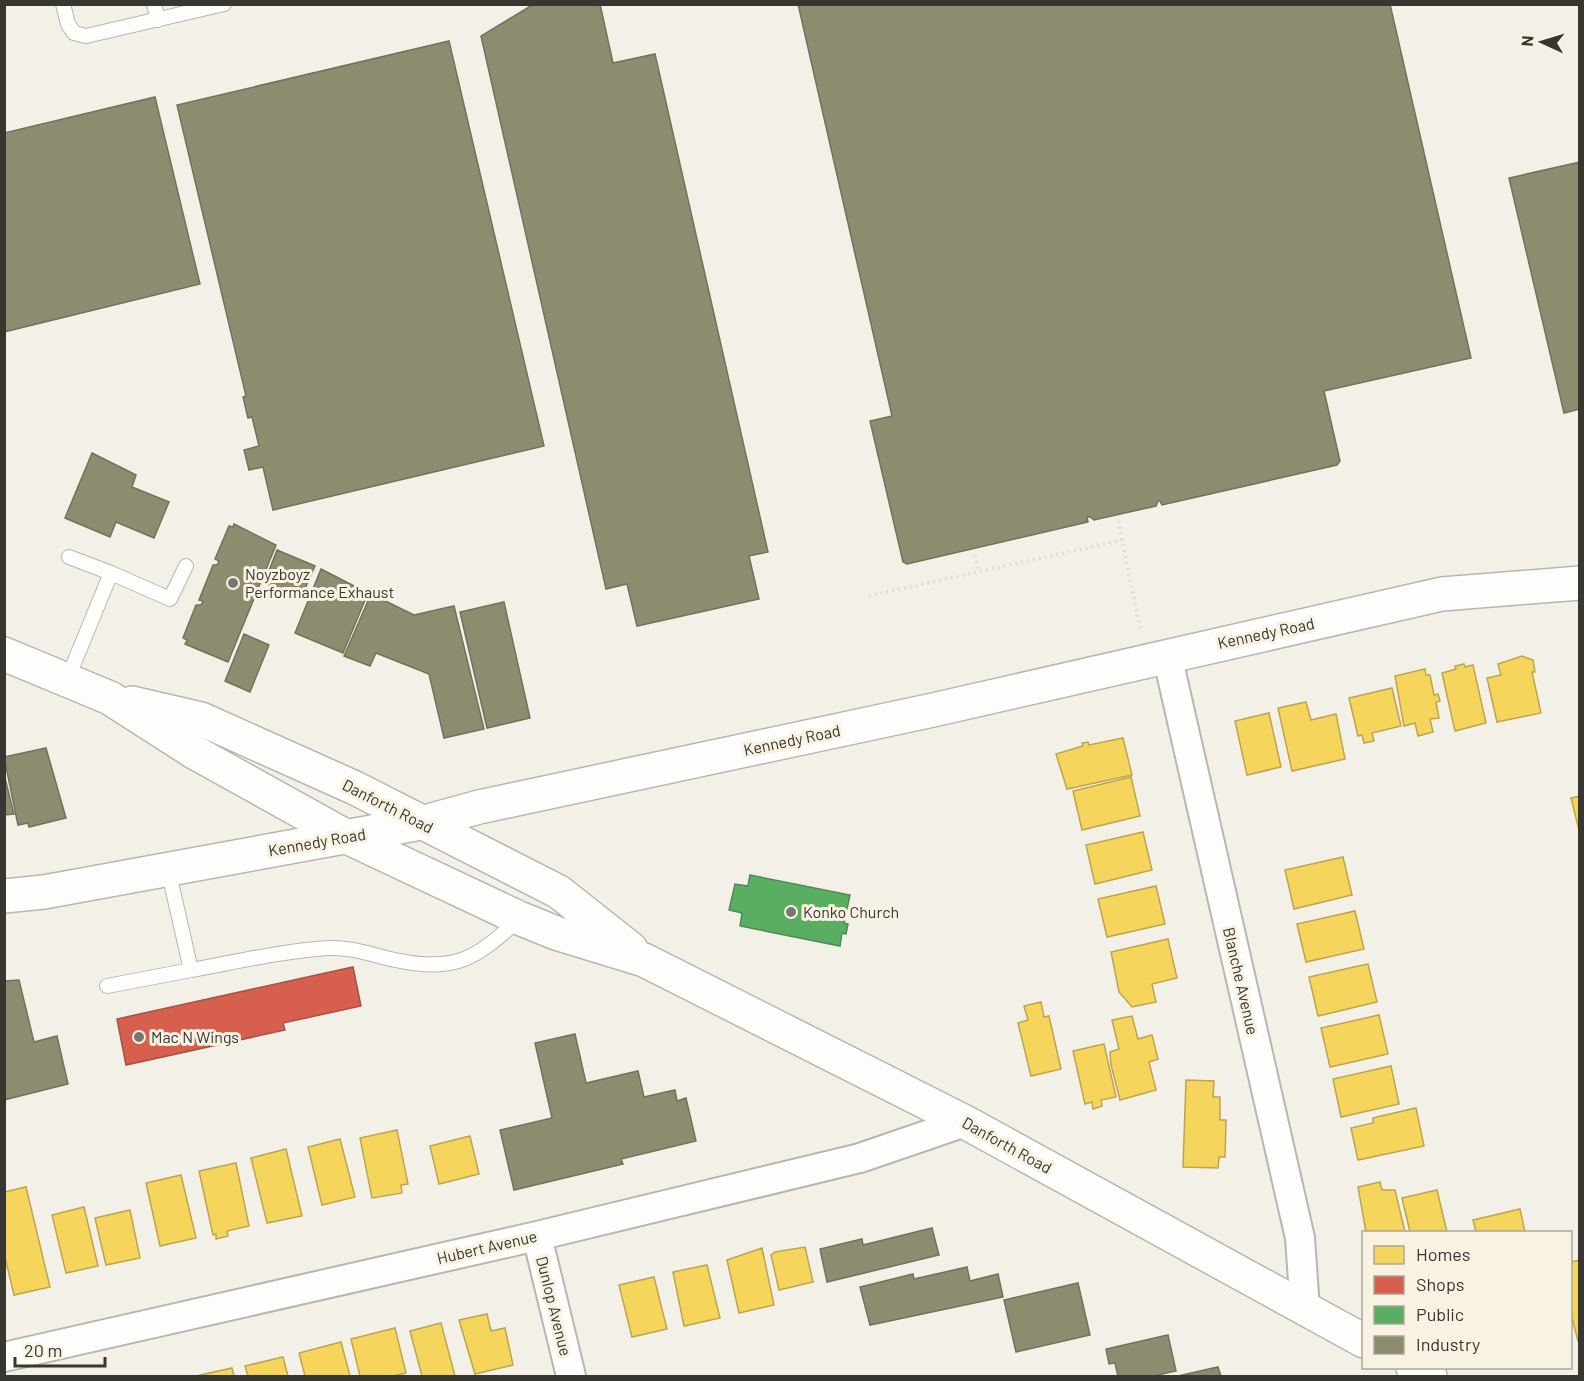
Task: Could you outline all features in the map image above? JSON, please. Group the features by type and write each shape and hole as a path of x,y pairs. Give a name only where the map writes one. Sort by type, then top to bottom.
{"main road":[{"name":"Kennedy Road","path":"4,896 44,892 421,823 479,807 933,710 1442,594 1580,584"},
{"name":"Danforth Road","path":"4,654 110,698 201,719 355,788 559,892 644,960"},
{"name":"Danforth Road","path":"110,698 194,752 347,837 519,918 556,933 644,960 965,1122 1362,1340"},
{"path":"1415,1369 1430,1377"}],"street":[{"name":"Blanche Avenue","path":"1157,658 1300,1238 1305,1309"},
{"name":"Hubert Avenue","path":"4,1357 537,1236 860,1158 965,1122"},
{"name":"Dunlop Avenue","path":"537,1236 571,1377"}],"lane":[{"path":"63,4 68,24 74,33 86,36 224,4"},
{"path":"154,4 158,20"},
{"path":"69,557 170,599 186,566"},
{"path":"67,680 111,573"},
{"path":"168,869 191,969"},
{"path":"107,986 191,969 330,948 361,950 396,960 420,963 459,962 486,950 519,918"}],"path":[{"path":"1118,521 1157,658"},
{"path":"869,596 1122,540"},
{"path":"975,555 978,572"}],"building: Homes":[{"path":"1522,656 1533,660 1535,672 1532,672 1541,713 1497,722 1487,678 1501,675 1498,664"},
{"path":"1464,664 1465,667 1473,665 1486,723 1455,731 1442,673"},
{"path":"1425,669 1426,675 1430,675 1434,695 1438,694 1440,701 1436,702 1439,718 1430,719 1433,732 1418,736 1415,723 1404,726 1395,676"},
{"path":"1392,688 1401,726 1372,733 1374,741 1364,743 1362,735 1358,736 1349,698"},
{"path":"1306,702 1311,720 1336,714 1345,759 1292,771 1278,708"},
{"path":"1269,713 1281,767 1247,775 1235,721"},
{"path":"1123,738 1132,775 1067,789 1056,754 1083,746 1082,743 1088,742 1089,745"},
{"path":"1131,777 1140,816 1082,830 1073,791"},
{"path":"1580,796 1580,834 1571,798"},
{"path":"1143,832 1152,870 1095,884 1086,845"},
{"path":"1343,857 1352,895 1294,909 1285,870"},
{"path":"1156,886 1165,924 1107,937 1098,899"},
{"path":"1355,911 1364,949 1306,962 1297,924"},
{"path":"1168,939 1177,978 1152,984 1156,1002 1132,1007 1119,992 1111,952"},
{"path":"1368,964 1377,1002 1318,1016 1309,977"},
{"path":"1041,1002 1044,1017 1049,1016 1061,1069 1031,1076 1018,1023 1028,1020 1024,1006"},
{"path":"1379,1015 1388,1054 1330,1067 1321,1028"},
{"path":"1132,1016 1138,1039 1152,1035 1158,1059 1149,1062 1156,1090 1120,1100 1111,1065 1110,1052 1119,1049 1112,1020"},
{"path":"1104,1044 1116,1097 1101,1100 1102,1106 1093,1109 1092,1102 1085,1104 1073,1051"},
{"path":"1391,1066 1399,1104 1341,1117 1333,1079"},
{"path":"1186,1080 1214,1081 1213,1097 1220,1097 1220,1120 1226,1120 1225,1157 1219,1157 1218,1168 1183,1167"},
{"path":"1416,1108 1424,1146 1358,1160 1351,1128 1373,1123 1373,1118"},
{"path":"397,1130 408,1184 401,1185 402,1193 372,1198 360,1138"},
{"path":"470,1136 479,1174 439,1184 430,1146"},
{"path":"340,1139 355,1197 322,1205 308,1147"},
{"path":"286,1149 302,1216 267,1223 251,1158"},
{"path":"236,1163 249,1226 227,1231 228,1236 216,1239 216,1234 213,1235 199,1171"},
{"path":"181,1175 196,1238 160,1246 146,1183"},
{"path":"1380,1182 1382,1190 1395,1190 1405,1231 1366,1231 1358,1187"},
{"path":"26,1187 50,1287 14,1295 4,1253 4,1192"},
{"path":"1437,1190 1447,1231 1410,1231 1402,1198"},
{"path":"84,1207 98,1266 66,1273 52,1215"},
{"path":"1520,1209 1525,1231 1476,1231 1473,1220"},
{"path":"130,1210 140,1258 106,1265 95,1218"},
{"path":"805,1247 813,1282 779,1290 771,1255 775,1252"},
{"path":"762,1248 774,1305 739,1313 727,1260"},
{"path":"1580,1260 1580,1341 1578,1341 1572,1318 1572,1262"},
{"path":"707,1265 720,1318 684,1326 673,1272"},
{"path":"654,1277 667,1329 632,1337 619,1285"},
{"path":"487,1314 491,1331 505,1328 513,1365 475,1374 459,1320"},
{"path":"441,1323 455,1376 422,1376 410,1331"},
{"path":"395,1328 406,1373 393,1376 360,1376 351,1339"},
{"path":"341,1342 350,1376 305,1376 299,1353"},
{"path":"283,1357 288,1376 248,1376 245,1366"},
{"path":"232,1368 234,1376 196,1376"}],"building: Shops":[{"path":"353,967 361,1006 283,1023 285,1030 126,1065 117,1019"}],"building: Public":[{"name":"Konko Church","path":"750,875 850,895 844,923 848,924 846,934 842,933 840,946 740,926 742,913 729,910 735,884 748,886"}],"building: Industry":[{"path":"534,4 600,4 613,63 655,54 768,552 749,556 759,599 637,626 627,584 606,589 481,36"},
{"path":"798,4 1390,4 1471,358 1324,391 1340,461 1337,465 1162,505 1158,501 1156,506 1094,520 1087,517 1088,522 907,564 903,562 870,421 892,416"},
{"path":"449,41 544,446 273,510 263,467 249,470 244,450 259,446 252,417 248,418 243,397 246,396 177,105"},
{"path":"155,97 200,284 4,332 4,133"},
{"path":"1580,162 1580,409 1564,413 1509,178"},
{"path":"92,453 136,475 132,487 169,502 154,538 116,522 110,537 65,518"},
{"name":"Noyzboyz Performance Exhaust","path":"234,524 276,545 228,662 185,644 187,640 183,638 196,605 201,605 203,601 199,600 213,565 217,565 219,561 215,559 229,526 233,527"},
{"path":"277,550 315,566 301,598 264,583"},
{"path":"321,569 368,593 343,653 295,633"},
{"path":"371,594 414,615 454,606 484,729 444,738 429,674 376,653 370,666 344,656"},
{"path":"504,602 530,718 487,728 460,612"},
{"path":"244,634 269,645 250,692 225,681"},
{"path":"46,748 66,818 29,827 28,823 18,825 4,757"},
{"path":"4,774 14,814 4,815"},
{"path":"19,980 34,1042 57,1036 68,1084 4,1100 4,981"},
{"path":"575,1034 586,1083 638,1071 644,1097 675,1090 677,1101 686,1098 696,1141 621,1159 623,1164 514,1190 500,1130 552,1118 535,1043"},
{"path":"932,1228 939,1255 827,1282 820,1249 862,1239 863,1245"},
{"path":"967,1267 970,1281 998,1274 1003,1297 870,1325 860,1287 913,1274 914,1279"},
{"path":"1078,1283 1090,1335 1016,1352 1004,1300"},
{"path":"1168,1335 1176,1371 1153,1376 1118,1376 1115,1363 1109,1364 1106,1349"},
{"path":"1218,1367 1221,1376 1178,1376"}],"place":[{"name":"Noyzboyz Performance Exhaust","path":"233,583"},
{"name":"Konko Church","path":"791,912"},
{"name":"Mac N Wings","path":"139,1037"}]}
